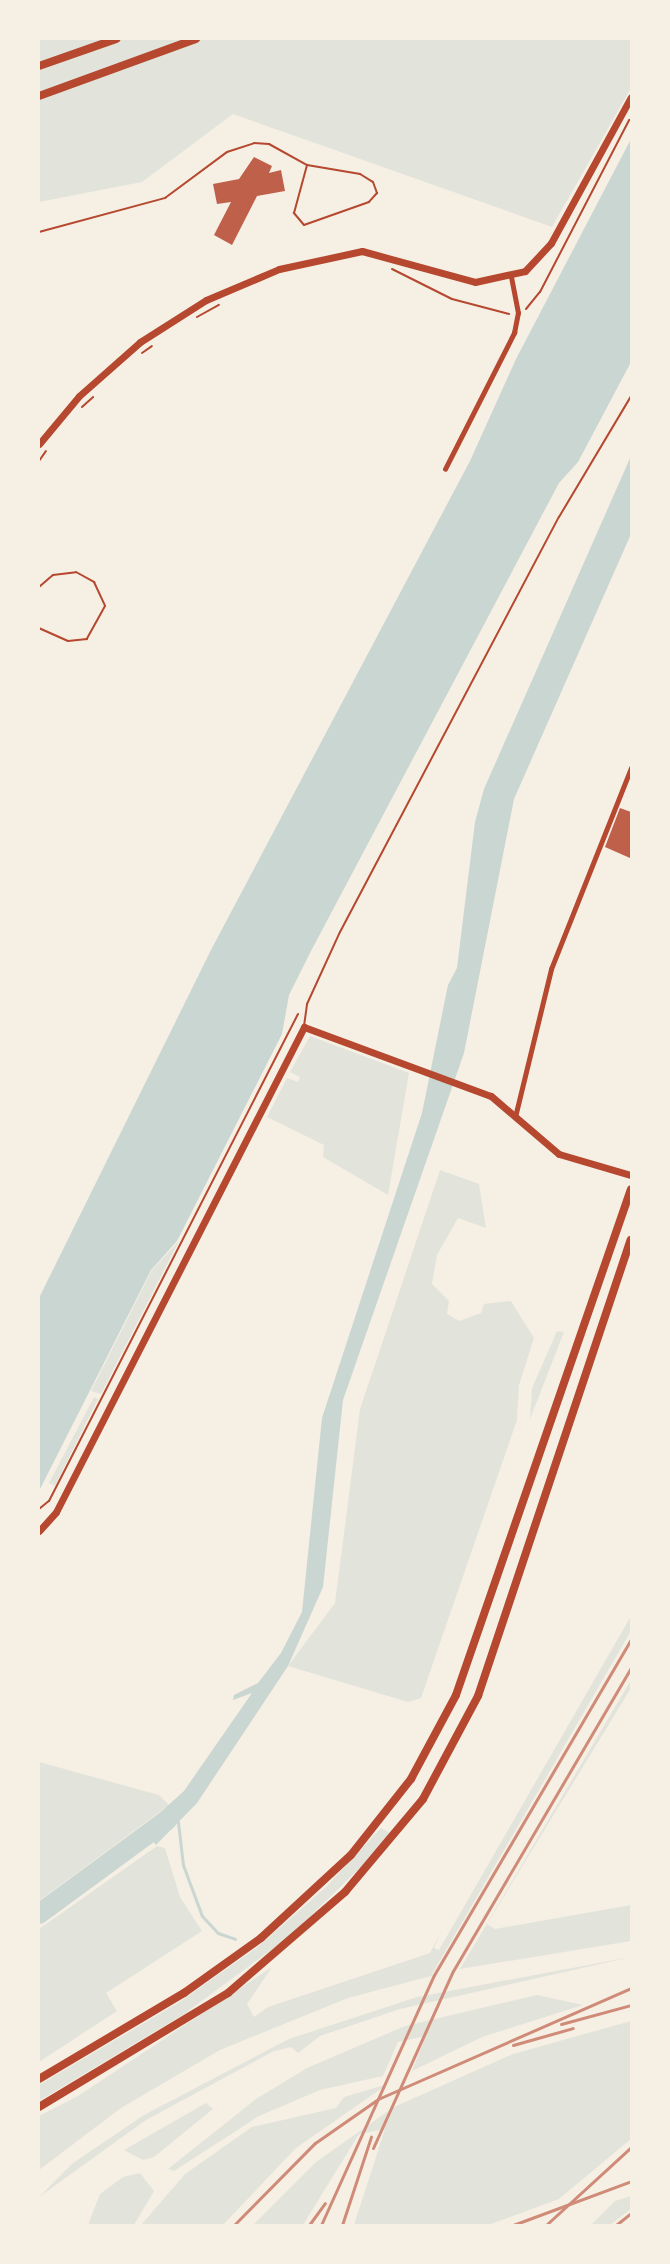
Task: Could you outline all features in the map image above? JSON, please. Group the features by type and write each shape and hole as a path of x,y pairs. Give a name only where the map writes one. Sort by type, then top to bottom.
{"highway":[{"path":"39,66 116,39"},
{"path":"39,96 196,39"}],"main road":[{"path":"39,444 79,396 140,342 206,300 279,269 362,251 475,282 511,277 536,262 559,228 631,97"},
{"path":"39,1531 56,1512 304,1027 490,1096 559,1155 631,1175"},
{"path":"39,2079 177,1998 261,1938 351,1855 411,1779 460,1683 631,1189"},
{"path":"39,2107 228,1993 345,1892 423,1799 481,1687 631,1240"}],"street":[{"path":"445,469 514,333 518,313 511,277"},
{"path":"515,1117 551,969 631,768"}],"lane":[{"path":"39,232 165,198 246,144 269,144 307,165 360,174 376,185 375,197 312,224 300,223 294,208 307,165"},
{"path":"304,1027 305,1013 357,900 559,517 631,396"},
{"path":"39,588 53,575 76,572 94,582 105,606 87,639 68,641 39,628"}],"path":[{"path":"384,266 453,299 500,314 518,313 540,292 631,117"},
{"path":"191,321 224,302"},
{"path":"137,357 156,343"},
{"path":"81,409 98,392"},
{"path":"39,461 52,443"},
{"path":"39,1509 49,1502 295,1016 305,1013"}],"shaded area":[{"path":"39,39 631,39 631,88 552,227 233,114 142,182 39,202"},
{"path":"631,139 631,362 578,462 559,483 311,951 289,995 282,1034 177,1241 151,1270 39,1491 39,1298 211,950 470,461 516,359"},
{"path":"631,456 631,534 514,799 464,1053 343,1400 323,1587 288,1666 197,1803 156,1845 143,1828 184,1791 252,1693 233,1700 234,1695 258,1683 281,1653 302,1612 322,1418 422,1113 448,985 457,968 475,822 484,789"},
{"path":"310,1036 409,1073 388,1195 323,1157 324,1145 267,1117 287,1078 298,1082 300,1077 290,1072"},
{"path":"440,1170 479,1184 486,1228 458,1218 437,1255 432,1284 449,1301 447,1314 459,1321 481,1313 484,1304 511,1301 534,1338 519,1385 517,1420 421,1698 408,1702 288,1666 335,1603 360,1409"},
{"path":"179,1241 101,1394 91,1391 152,1270"},
{"path":"557,1331 564,1332 530,1419 532,1388"},
{"path":"94,1397 98,1399 55,1486 49,1483"},
{"path":"631,1616 631,1631 431,1976 348,1998 220,2050 121,2108 39,2170 39,2116 78,2096 272,1967 247,2004 254,2017 268,2007 430,1953 441,1932 434,1948 439,1950"},
{"path":"631,1680 631,1688 487,1924 495,1929 631,1905 631,1941 460,1969"},
{"path":"39,1762 159,1795 169,1805 39,1901"},
{"path":"381,1828 390,1833 373,1855 290,1936 184,2014 39,2101 39,2085 178,2003 259,1946 326,1887"},
{"path":"157,1846 165,1848 180,1897 202,1931 106,1993 117,2011 39,2062 39,1929"},
{"path":"631,1957 400,2009 320,2036 298,2053 291,2047 274,2051 146,2120 39,2197 73,2163 144,2115 289,2039 417,1997"},
{"path":"537,1995 583,2005 482,2037 412,2071 426,2036 398,2042 383,2076 320,2090 259,2116 174,2171 168,2169 256,2099 307,2068 405,2026"},
{"path":"631,2021 631,2139 559,2199 488,2225 354,2225 385,2129 359,2134 303,2225 253,2225 316,2162 394,2107 513,2054"},
{"path":"388,2084 296,2148 223,2225 141,2225 185,2174 252,2127 336,2108 344,2097"},
{"path":"206,2103 213,2109 154,2157 143,2160 124,2150"},
{"path":"140,2173 154,2191 134,2225 88,2225 100,2194 123,2177"},
{"path":"631,2196 631,2209 610,2225 591,2225 615,2201"}],"building":[{"path":"254,157 272,166 269,173 281,170 285,191 257,196 232,245 214,235 231,202 217,204 213,184 239,179"},
{"path":"620,808 631,812 630,858 605,847"}],"waterway":[{"path":"39,1914 167,1820"},
{"path":"178,1822 183,1865 202,1916 218,1933 235,1939"}],"railway":[{"path":"321,2225 434,1975 631,1639"},
{"path":"373,2148 453,1971 631,1668"},
{"path":"234,2225 315,2143 378,2099 631,1988"},
{"path":"561,2024 631,2005"},
{"path":"513,2045 573,2028"},
{"path":"342,2225 371,2137"},
{"path":"546,2225 631,2147"},
{"path":"513,2225 631,2181"},
{"path":"309,2225 325,2203"},
{"path":"616,2225 631,2213"}]}
